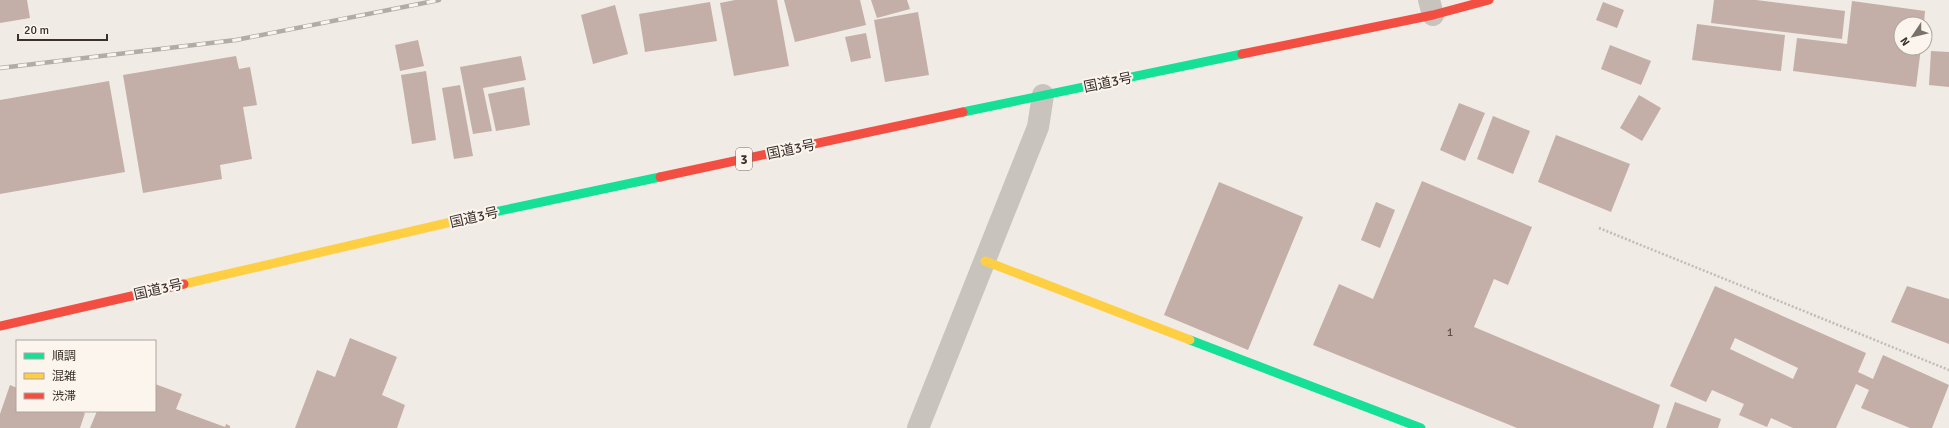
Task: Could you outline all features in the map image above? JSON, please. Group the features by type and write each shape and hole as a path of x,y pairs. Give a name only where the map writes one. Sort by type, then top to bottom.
{"main road":[{"name":"国道3号","path":"0,326 480,215 1043,95 1431,8 1489,0"},
{"path":"985,261 1421,428"}],"street":[{"path":"918,428 1038,127 1043,95"}],"path":[{"path":"1600,228 1949,370"}],"building":[{"path":"0,0 27,0 30,18 0,23"},
{"path":"735,0 777,0 789,66 734,76 720,3"},
{"path":"784,0 860,0 866,25 795,42"},
{"path":"871,0 907,0 910,9 877,18"},
{"path":"1714,0 1756,0 1845,11 1842,39 1711,23"},
{"path":"1852,1 1925,11 1925,16 1893,16 1893,56 1920,56 1916,87 1793,71 1797,38 1847,44"},
{"path":"710,2 717,41 645,52 639,14"},
{"path":"1603,2 1624,10 1617,28 1596,20"},
{"path":"615,5 628,54 593,64 581,15"},
{"path":"918,12 929,75 885,82 874,20"},
{"path":"1697,24 1785,35 1781,71 1692,60"},
{"path":"866,33 871,58 851,62 845,37"},
{"path":"418,40 424,66 400,71 395,45"},
{"path":"1610,45 1651,61 1641,85 1601,69"},
{"path":"1933,51 1949,52 1949,87 1929,85 1931,56 1933,56"},
{"path":"236,56 239,69 250,67 257,105 243,107 252,159 220,165 222,179 143,193 123,75"},
{"path":"521,56 526,80 483,88 492,131 473,134 460,67"},
{"path":"426,71 436,140 412,144 401,75"},
{"path":"109,81 125,172 0,194 0,100"},
{"path":"460,85 473,156 454,159 442,88"},
{"path":"524,87 530,125 496,131 488,94"},
{"path":"1639,95 1661,108 1642,141 1620,128"},
{"path":"1459,103 1485,113 1465,161 1440,150"},
{"path":"1493,116 1530,131 1513,174 1477,159"},
{"path":"1556,135 1630,164 1611,212 1538,182"},
{"path":"1422,181 1532,227 1508,285 1494,279 1474,327 1660,405 1653,428 1517,428 1313,345 1339,284 1373,299"},
{"path":"1219,182 1303,217 1248,350 1164,315"},
{"path":"1376,202 1395,210 1380,248 1361,240"},
{"path":"1715,286 1866,353 1858,372 1873,379 1883,355 1949,385 1932,428 1910,428 1861,408 1869,390 1856,384 1836,428 1793,428 1771,418 1767,427 1739,415 1744,404 1712,390 1706,402 1670,386","holes":["1735,338 1798,368 1793,379 1730,349"]},
{"path":"1907,286 1949,299 1949,344 1891,322"},
{"path":"350,338 397,357 382,395 405,405 397,428 295,428 317,370 335,377"},
{"path":"156,384 182,394 176,409 225,427 226,424 230,426 230,428 90,428 97,412 156,412"},
{"path":"10,385 16,388 16,412 85,413 80,428 0,428 0,414"},
{"path":"1675,402 1721,419 1718,428 1666,428"}],"railway":[{"path":"0,68 236,40 439,0"}],"traffic: fast":[{"path":"963,112 1242,54"},
{"path":"490,213 660,177"},
{"path":"1190,340 1421,428"}],"traffic: slow":[{"path":"184,284 490,213"},
{"path":"985,261 1190,340"}],"traffic: jam":[{"path":"1242,54 1433,15 1489,0"},
{"path":"660,177 963,112"},
{"path":"0,326 184,284"}]}
